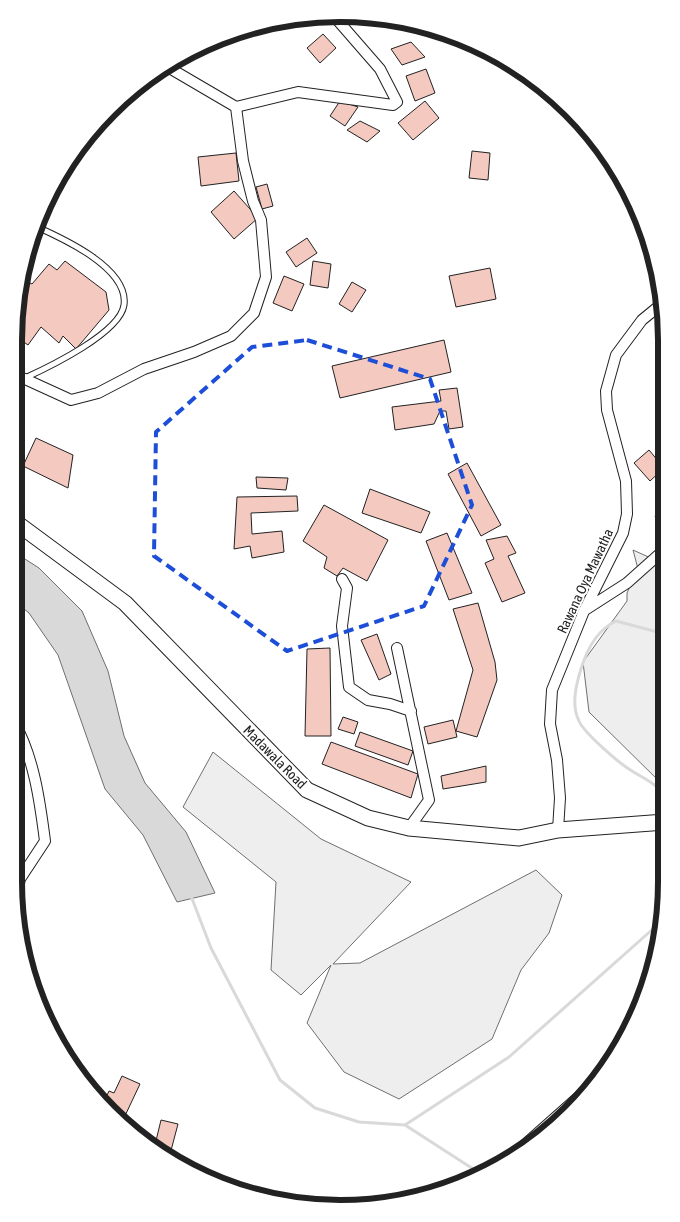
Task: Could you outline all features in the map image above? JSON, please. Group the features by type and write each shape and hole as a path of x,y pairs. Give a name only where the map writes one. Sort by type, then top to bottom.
{"main road":[{"name":"Madawala Road","path":"22,527 126,603 307,790 368,818 409,828 519,838 558,830 658,822"}],"street":[{"path":"173,70 236,107 298,92 393,105 397,102 380,69 340,22"},
{"path":"22,379 71,400 98,393 144,369 194,352 231,336 254,313 266,277 261,220 252,201 243,161 236,107"},
{"name":"Rawana Oya Mawatha","path":"558,830 560,798 557,760 550,724 552,690 584,611 623,533 627,514 626,482 607,410 606,391 616,355 642,320 656,309"},
{"path":"584,611 627,583 658,555"},
{"path":"342,579 347,588 342,626 349,688 368,700 390,704 411,711"},
{"path":"396,648 429,800 409,828"},
{"path":"22,736 40,804 45,841 22,876"}],"lane":[{"path":"22,377 76,353 117,320 124,305 122,286 106,269 73,242 43,229"}],"highlighted area":[{"path":"307,340 430,379 472,505 424,606 287,651 154,556 156,432 252,347"}],"shaded area":[{"path":"633,550 658,561 658,780 589,712 583,662 627,601 627,593 638,569"},
{"path":"22,557 39,568 82,611 108,671 124,736 145,783 186,832 215,893 177,902 143,835 105,789 58,655 29,613 22,607"},
{"path":"213,752 321,839 411,882 333,964 360,963 536,870 562,895 549,933 521,970 492,1039 399,1099 344,1072 307,1023 331,965 301,995 271,970 276,882 183,807"}],"building":[{"path":"323,34 336,48 320,63 307,48"},
{"path":"411,42 425,57 402,65 391,49"},
{"path":"426,69 435,93 415,101 406,76"},
{"path":"340,101 358,107 345,126 330,116"},
{"path":"425,101 439,118 413,140 398,123"},
{"path":"360,121 380,131 367,142 347,130"},
{"path":"472,151 490,153 488,180 469,178"},
{"path":"236,153 239,181 201,186 198,157"},
{"path":"267,184 273,206 262,209 256,187"},
{"path":"234,191 258,218 234,239 211,212"},
{"path":"307,238 317,253 296,267 286,252"},
{"path":"65,261 106,292 109,310 76,349 63,336 59,343 41,327 28,345 22,341 28,282 32,284 49,264 57,270"},
{"path":"313,261 331,264 328,288 310,285"},
{"path":"490,268 496,299 456,307 449,276"},
{"path":"284,276 304,284 292,311 273,303"},
{"path":"352,282 366,290 352,312 339,304"},
{"path":"444,340 451,372 340,398 332,366"},
{"path":"457,388 463,427 449,429 446,411 440,411 434,424 395,430 392,407 441,401 439,390"},
{"path":"36,438 73,455 68,488 23,466"},
{"path":"649,450 658,461 658,474 650,481 634,463"},
{"path":"467,463 501,525 481,536 448,474"},
{"path":"256,477 288,478 286,490 257,488"},
{"path":"370,489 430,512 421,533 362,513"},
{"path":"297,496 298,511 251,513 252,534 282,531 284,552 252,558 250,546 234,549 237,497"},
{"path":"324,505 388,540 367,581 343,568 337,576 324,568 327,557 303,541"},
{"path":"447,533 472,593 449,600 426,541"},
{"path":"507,536 516,553 508,556 525,593 502,602 485,563 494,559 486,540"},
{"path":"478,603 495,662 497,680 477,737 456,731 473,670 453,609"},
{"path":"377,634 391,674 379,680 361,640"},
{"path":"330,648 331,736 305,736 307,649"},
{"path":"343,717 358,722 354,734 338,729"},
{"path":"453,720 457,737 428,744 424,727"},
{"path":"360,732 413,751 408,765 355,746"},
{"path":"331,742 418,774 411,798 322,764"},
{"path":"486,766 486,782 443,789 441,776"},
{"path":"122,1076 140,1084 125,1116 106,1097 109,1091 114,1093"},
{"path":"161,1120 178,1124 171,1151 156,1140"}],"waterway":[{"path":"658,632 616,621 603,629 586,654 575,695 575,708 579,721 588,733 619,762 658,789"},
{"path":"191,896 211,948 280,1080 315,1108 359,1122 405,1125 509,1057 654,928"},
{"path":"405,1125 474,1170"}]}
